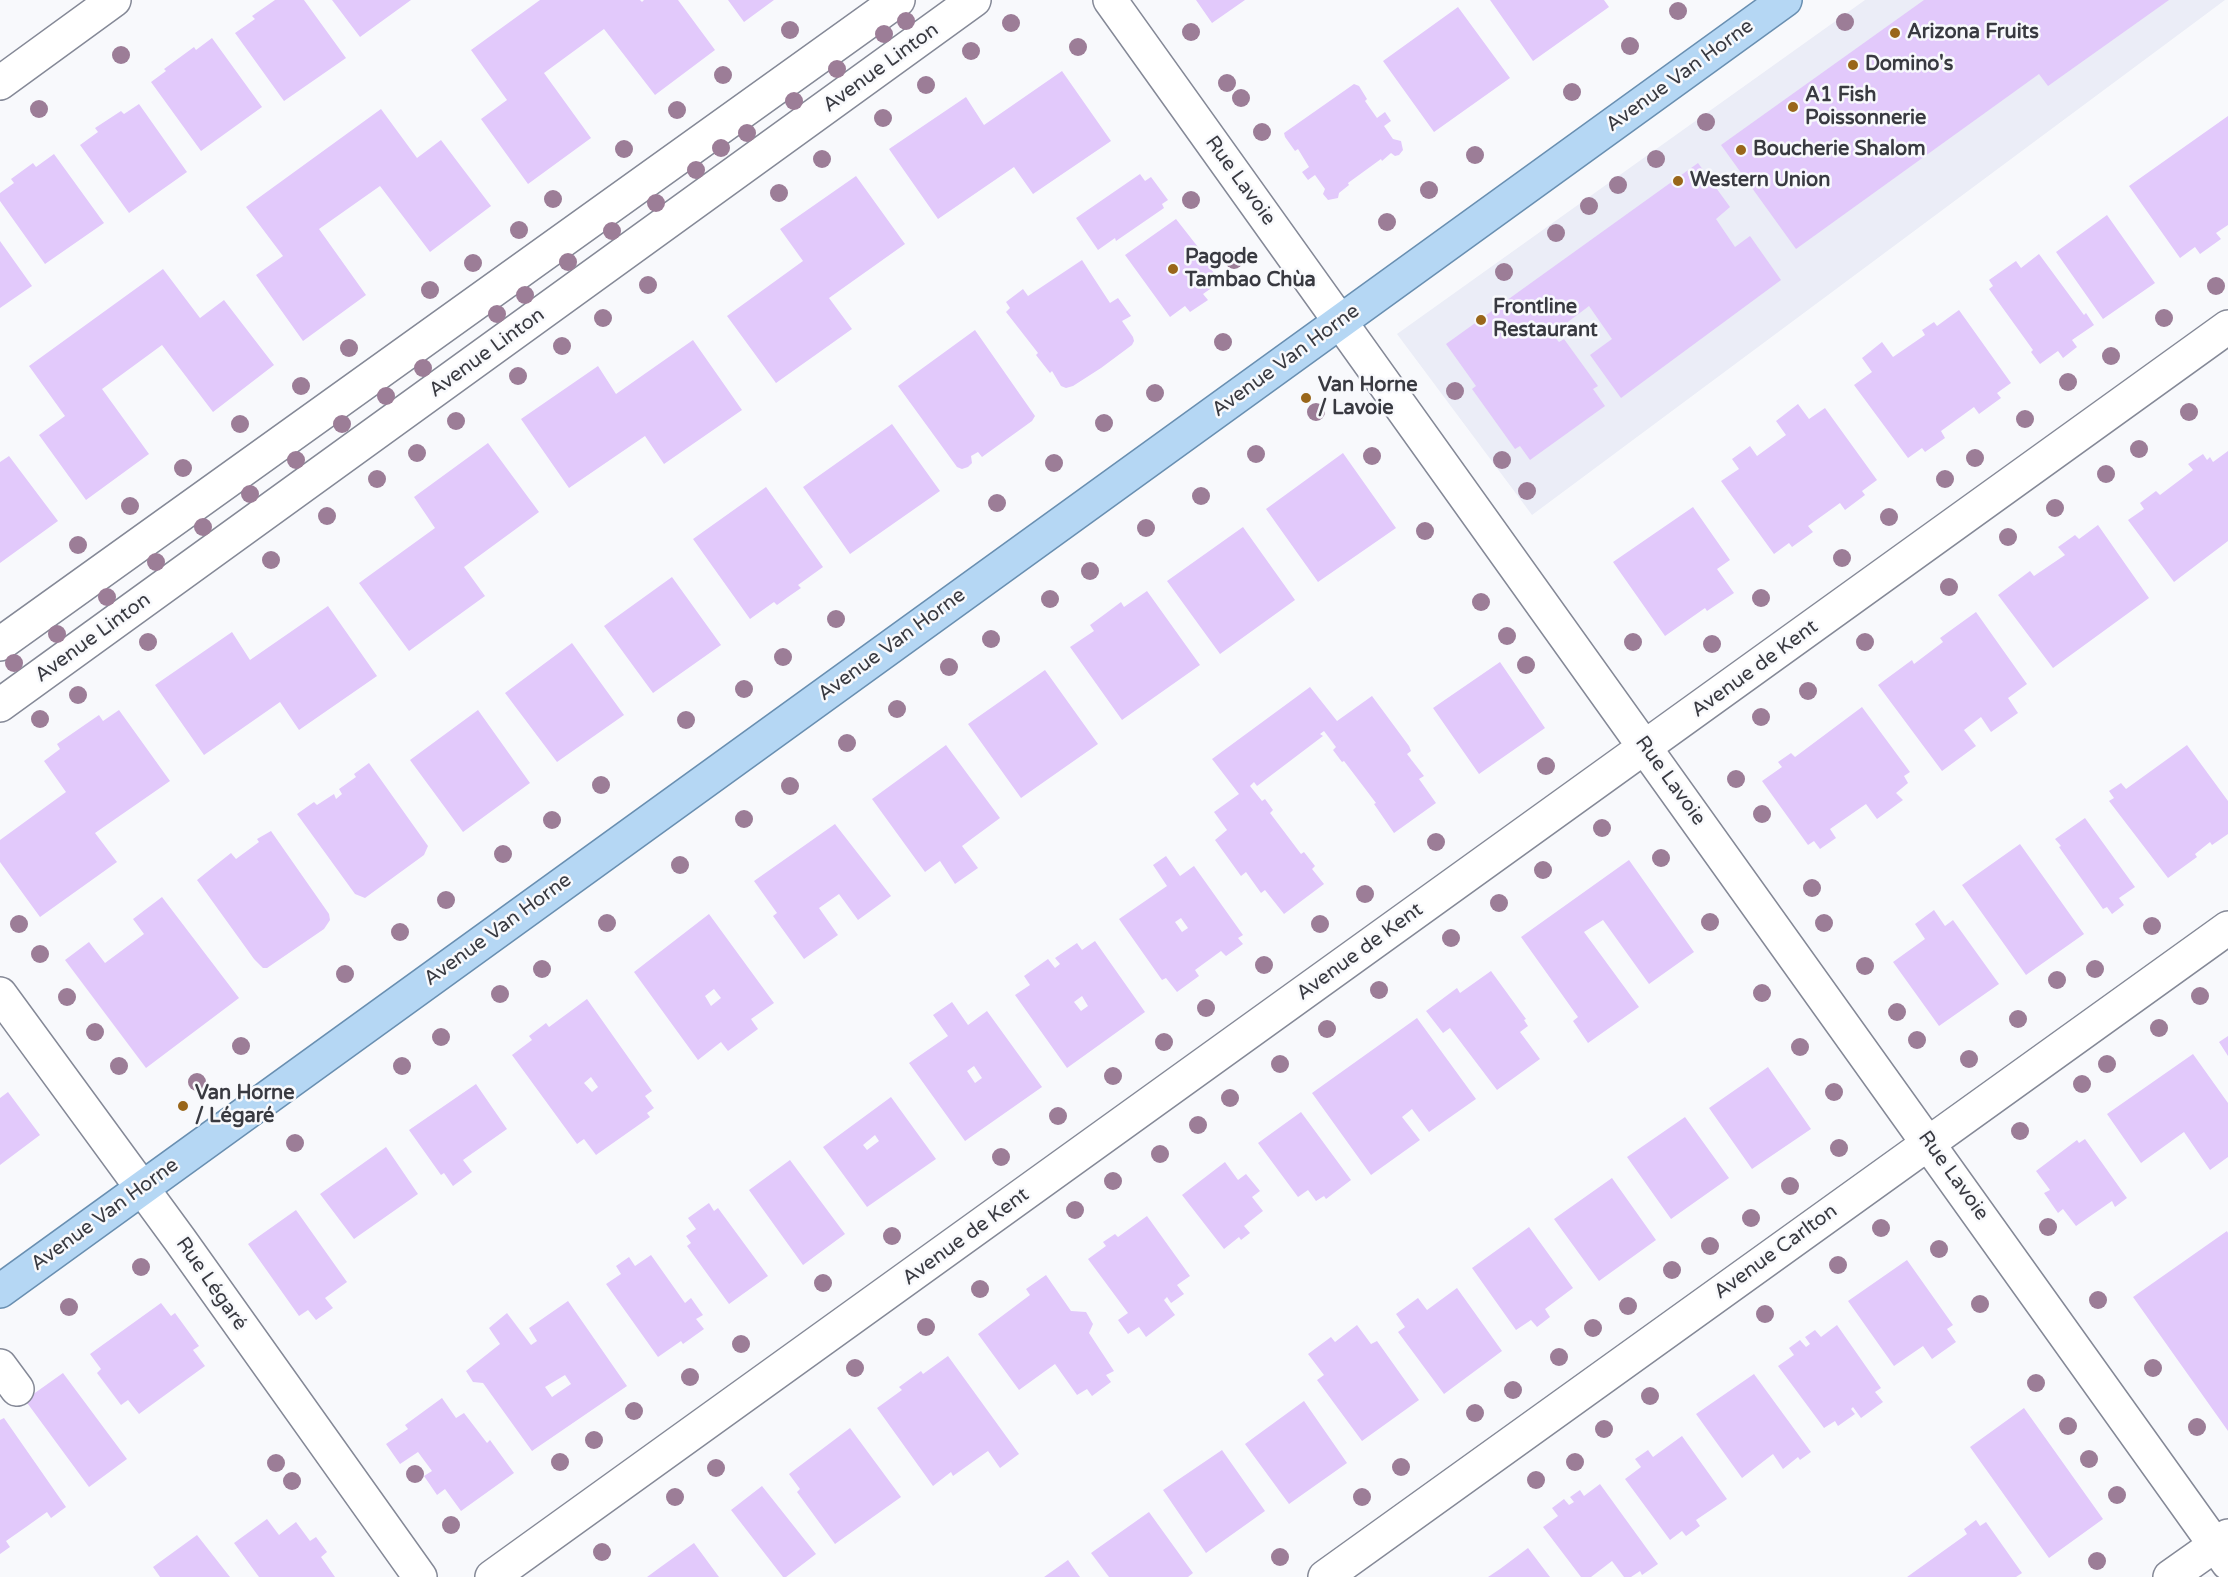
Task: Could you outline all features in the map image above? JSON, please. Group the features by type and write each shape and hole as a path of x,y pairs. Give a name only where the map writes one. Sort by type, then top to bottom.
{"main road":[{"name":"Avenue Van Horne","path":"0,1291 1785,0"}],"street":[{"path":"0,83 114,0"},
{"path":"0,644 898,0"},
{"name":"Avenue Linton","path":"0,705 974,0"},
{"name":"Rue Lavoie","path":"1110,0 1929,1143 2224,1548"},
{"name":"Avenue de Kent","path":"492,1577 2228,327"},
{"name":"Avenue Carlton","path":"1325,1577 2228,928"},
{"name":"Rue Légaré","path":"0,994 420,1577"},
{"path":"2170,1577 2224,1548"}],"shaded area":[{"path":"1865,0 2225,0 1532,515 1397,334"}],"building":[{"path":"275,0 304,0 346,58 284,101 235,33 255,19 252,16"},
{"path":"332,0 411,0 360,37"},
{"path":"540,0 640,0 642,2 644,0 678,0 715,50 655,95 604,29 544,73 591,138 528,184 481,119 507,100 471,50"},
{"path":"728,0 774,0 744,22"},
{"path":"1196,0 1245,0 1212,23"},
{"path":"1490,0 1604,0 1609,7 1533,61"},
{"path":"1924,0 2169,0 2048,86 2039,74 1796,249 1721,145"},
{"path":"1458,7 1510,78 1434,132 1383,61"},
{"path":"212,38 262,107 201,151 151,82 166,71 164,69 194,47 196,50"},
{"path":"1062,71 1111,141 1033,194 1014,167 938,219 889,149 966,97 984,125"},
{"path":"1354,84 1359,86 1367,99 1365,101 1377,118 1385,112 1391,121 1384,126 1393,139 1401,141 1403,150 1399,155 1395,156 1391,153 1382,161 1381,159 1348,183 1349,185 1339,193 1338,198 1328,200 1323,194 1325,189 1315,175 1308,180 1302,172 1309,167 1298,149 1295,151 1284,133"},
{"path":"139,104 187,172 129,213 80,145 98,132 95,128 121,111 124,114"},
{"path":"381,109 417,158 441,140 491,206 430,252 380,186 319,229 366,295 303,341 256,275 283,256 246,207"},
{"path":"2228,116 2228,225 2216,233 2221,239 2200,254 2195,247 2180,258 2129,186"},
{"path":"54,154 104,223 45,264 0,201 0,193 14,183 11,179 33,163 36,167"},
{"path":"1698,163 1730,207 1716,219 1735,247 1750,236 1781,280 1621,398 1590,355 1612,339 1589,306 1552,334 1559,342 1564,339 1598,386 1593,389 1605,406 1530,460 1520,446 1515,449 1472,389 1476,386 1446,344"},
{"path":"1140,174 1145,181 1151,177 1168,200 1162,204 1164,208 1116,241 1115,238 1098,250 1076,218"},
{"path":"856,176 905,244 829,298 852,329 776,383 727,316 803,261 780,229"},
{"path":"2107,215 2155,283 2103,319 2056,252"},
{"name":"Pagode Tambao Chùa","path":"1176,219 1205,256 1203,257 1220,282 1203,294 1208,300 1190,312 1185,306 1170,317 1125,255"},
{"path":"0,241 32,286 0,308"},
{"path":"2039,254 2094,325 2072,340 2077,347 2063,358 2058,351 2040,364 2031,352 2033,350 1989,289 1993,286 1989,280 2016,261 2021,268"},
{"path":"1082,260 1110,303 1118,298 1131,316 1122,321 1134,341 1132,345 1101,368 1066,388 1061,386 1052,371 1050,373 1036,355 1038,353 1006,312 1010,308 1006,302 1023,289 1028,296"},
{"path":"163,269 200,318 224,300 274,365 213,412 162,345 102,389 149,454 86,500 39,435 65,416 29,366"},
{"path":"1959,310 2011,383 1997,393 2001,398 1979,414 1974,407 1941,431 1945,438 1925,452 1922,448 1908,458 1854,385 1872,372 1862,358 1882,342 1893,357 1925,335 1922,330 1934,322 1937,326"},
{"path":"975,330 1035,416 1032,421 982,457 978,452 971,456 972,463 962,469 957,467 898,386"},
{"path":"693,340 742,410 664,464 645,436 569,488 521,419 598,366 616,394"},
{"path":"1798,404 1809,419 1825,408 1877,480 1862,491 1865,495 1845,510 1840,503 1808,526 1813,532 1792,547 1789,543 1774,554 1721,481 1739,469 1732,459 1750,446 1757,456 1786,435 1776,421"},
{"path":"892,424 940,491 850,554 803,487"},
{"path":"488,443 539,512 464,567 485,596 409,651 359,583 435,528 414,497"},
{"path":"2228,451 2228,541 2174,582 2128,520 2144,509 2140,503 2156,491 2160,495 2193,470 2188,464 2203,454 2207,460 2210,457 2213,462"},
{"path":"1343,453 1396,528 1318,582 1266,509"},
{"path":"9,456 58,521 0,563 0,462"},
{"path":"766,487 823,567 798,585 801,588 777,605 774,602 750,619 693,539"},
{"path":"1693,507 1730,560 1717,569 1734,593 1707,611 1705,608 1665,636 1613,562"},
{"path":"2098,525 2149,598 2053,668 1998,595 2030,571 2034,576 2065,555 2058,547 2075,535 2079,539"},
{"path":"1243,527 1295,600 1220,654 1167,581"},
{"path":"672,577 721,645 653,693 604,626"},
{"path":"1147,591 1200,665 1122,720 1070,647 1094,631 1090,625 1121,602 1124,607"},
{"path":"328,606 377,676 299,730 280,702 204,755 155,685 232,632 250,660"},
{"path":"1976,612 2027,684 2008,698 2018,713 1991,732 1981,717 1964,730 1976,746 1942,771 1878,685 1912,660 1914,664 1943,642 1940,638"},
{"path":"572,643 624,715 557,762 505,693"},
{"path":"1500,662 1545,728 1479,774 1433,708"},
{"path":"1045,670 1098,744 1021,798 968,724"},
{"path":"1310,687 1337,721 1372,696 1409,746 1411,751 1407,754 1424,776 1419,779 1436,803 1394,833 1374,804 1376,803 1333,750 1336,747 1324,731 1320,734 1323,736 1257,786 1254,782 1250,786 1262,801 1265,799 1273,810 1270,813 1301,854 1304,852 1315,866 1312,869 1324,884 1284,914 1265,890 1261,893 1246,872 1241,876 1215,840 1227,830 1214,812 1239,794 1212,759"},
{"path":"1862,707 1910,772 1904,776 1908,783 1896,793 1903,800 1877,819 1866,804 1830,829 1836,838 1820,849 1814,841 1808,845 1762,781 1782,767 1778,762 1791,753 1795,757"},
{"path":"119,710 170,781 95,833 117,862 40,917 0,862 0,840 66,792 44,761 60,749 57,744 99,715 103,721"},
{"path":"478,710 530,783 463,832 410,760"},
{"path":"946,745 1000,818 962,846 978,868 955,884 940,861 925,872 872,799"},
{"path":"2187,745 2228,801 2228,834 2212,845 2210,842 2195,854 2197,857 2168,878 2109,801 2114,798 2109,791 2121,783 2126,789"},
{"path":"369,763 428,846 424,855 365,898 355,894 297,814 314,802 317,805 334,794 336,799 342,794 339,789 356,777 354,774"},
{"path":"2085,818 2135,887 2119,898 2124,905 2112,914 2107,907 2103,909 2055,839"},
{"path":"835,824 891,896 858,920 839,894 819,908 838,935 804,959 773,916 777,913 754,881"},
{"path":"271,831 329,914 330,920 324,929 267,968 263,968 254,959 197,880 231,853 236,859 259,842 257,839"},
{"path":"2020,844 2084,934 2026,975 1962,885"},
{"path":"1166,856 1180,876 1194,866 1243,935 1238,938 1243,944 1226,956 1221,951 1195,970 1199,976 1177,992 1166,978 1162,980 1119,919 1167,886 1153,865","holes":["1181,918 1188,928 1182,932 1175,922"]},
{"path":"1629,860 1694,952 1649,984 1603,920 1584,932 1639,1007 1588,1043 1573,1021 1578,1017 1521,937"},
{"path":"162,897 239,998 146,1068 65,960 89,942 105,963 144,934 133,919"},
{"path":"1934,910 1945,926 1953,920 1999,984 1939,1026 1893,962 1925,939 1915,924"},
{"path":"709,914 774,1003 751,1019 758,1029 728,1051 721,1042 698,1060 634,972","holes":["714,989 721,998 711,1006 705,996"]},
{"path":"1095,941 1145,1012 1067,1068 1015,995 1030,985 1024,976 1048,959 1055,968 1060,964 1055,958 1077,943 1082,950","holes":["1082,996 1088,1006 1081,1011 1074,1002"]},
{"path":"1491,971 1526,1019 1524,1020 1528,1026 1520,1032 1540,1059 1497,1090 1450,1028 1443,1033 1426,1011 1457,988 1460,993"},
{"path":"587,999 652,1091 645,1096 654,1108 647,1113 650,1117 596,1155 584,1139 577,1144 512,1055 532,1040 529,1036 546,1023 549,1027","holes":["591,1077 598,1087 592,1092 584,1083"]},
{"path":"952,1002 968,1025 987,1011 1042,1087 965,1141 909,1063 948,1036 933,1015","holes":["974,1066 982,1078 975,1083 967,1071"]},
{"path":"1417,1018 1476,1099 1429,1132 1412,1109 1402,1117 1420,1140 1371,1175 1312,1093"},
{"path":"2228,1036 2228,1056 2219,1042"},
{"path":"2193,1054 2228,1103 2228,1157 2210,1170 2184,1132 2141,1163 2107,1114"},
{"path":"1768,1067 1811,1129 1752,1169 1709,1108"},
{"path":"476,1084 507,1129 463,1160 472,1172 453,1186 444,1173 441,1175 409,1130"},
{"path":"8,1092 40,1135 0,1165 0,1098"},
{"path":"891,1097 936,1159 867,1207 823,1147","holes":["875,1135 879,1141 867,1150 863,1145"]},
{"path":"1301,1112 1351,1180 1326,1199 1324,1196 1316,1201 1308,1190 1298,1197 1258,1143"},
{"path":"1685,1117 1729,1178 1671,1219 1627,1157"},
{"path":"2085,1139 2127,1198 2115,1207 2112,1201 2076,1226 2063,1209 2058,1213 2044,1193 2050,1190 2036,1171 2077,1140 2079,1143"},
{"path":"386,1147 418,1194 354,1239 320,1194"},
{"path":"790,1160 845,1234 803,1265 749,1190"},
{"path":"1225,1162 1238,1180 1246,1174 1260,1191 1252,1197 1263,1211 1244,1226 1250,1233 1241,1240 1239,1237 1224,1249 1182,1195"},
{"path":"1612,1178 1656,1240 1599,1281 1554,1219"},
{"path":"709,1203 714,1211 718,1208 768,1276 729,1304 687,1246 691,1243 686,1236 696,1229 688,1218"},
{"path":"296,1210 347,1282 325,1298 333,1308 316,1320 308,1310 299,1316 248,1244"},
{"path":"1147,1216 1190,1276 1177,1285 1184,1294 1171,1303 1167,1297 1164,1300 1175,1315 1146,1337 1139,1327 1128,1334 1118,1320 1128,1313 1088,1259 1106,1246 1103,1242 1115,1234 1118,1237"},
{"path":"1529,1227 1573,1288 1545,1309 1550,1317 1537,1327 1531,1320 1516,1330 1472,1268"},
{"path":"2227,1231 2228,1233 2228,1431 2133,1297"},
{"path":"651,1255 685,1303 691,1298 703,1315 696,1319 704,1329 683,1344 681,1341 658,1357 606,1284 621,1274 616,1266 629,1257 635,1266"},
{"path":"1907,1260 1953,1325 1947,1329 1956,1342 1932,1359 1923,1346 1894,1366 1848,1301"},
{"path":"1046,1275 1071,1311 1086,1312 1093,1324 1089,1333 1114,1371 1106,1375 1111,1382 1092,1396 1087,1389 1077,1395 1055,1364 1019,1390 978,1334 1030,1295 1026,1289"},
{"path":"1457,1288 1502,1351 1444,1394 1398,1332 1405,1327 1396,1314 1418,1298 1427,1310"},
{"path":"568,1301 627,1386 532,1451 483,1383 473,1382 466,1371 500,1344 489,1328 507,1313 531,1345 537,1341 529,1328","holes":["565,1375 571,1384 552,1397 545,1387"]},
{"path":"161,1303 171,1316 175,1313 199,1346 193,1350 205,1366 139,1414 128,1400 121,1405 97,1373 101,1369 90,1354"},
{"path":"1357,1325 1371,1344 1377,1341 1419,1400 1362,1441 1317,1380 1324,1375 1308,1354 1331,1337 1335,1342"},
{"path":"1837,1325 1881,1388 1875,1392 1883,1402 1861,1418 1853,1407 1851,1409 1855,1414 1838,1426 1835,1421 1824,1428 1778,1366 1794,1355 1789,1348 1800,1340 1806,1347 1810,1344 1805,1337 1815,1330 1821,1337"},
{"path":"948,1356 1019,1454 1000,1468 988,1451 953,1476 951,1472 933,1486 877,1408 902,1390 899,1387 921,1371 923,1374"},
{"path":"63,1373 127,1459 89,1487 25,1400"},
{"path":"1754,1374 1811,1452 1800,1460 1798,1457 1783,1469 1773,1454 1742,1478 1696,1414"},
{"path":"442,1398 456,1418 464,1413 487,1443 490,1440 514,1473 461,1511 445,1489 437,1495 424,1476 432,1471 418,1452 400,1464 386,1444 408,1429 405,1425"},
{"path":"1304,1401 1347,1463 1289,1504 1245,1444"},
{"path":"2024,1408 2103,1519 2049,1558 1970,1447"},
{"path":"4,1418 66,1507 51,1518 47,1512 6,1541 10,1547 0,1554 0,1420"},
{"path":"850,1428 901,1497 835,1544 797,1492 800,1489 789,1474"},
{"path":"1682,1436 1727,1499 1696,1520 1700,1526 1686,1536 1682,1531 1670,1540 1625,1479 1641,1467 1635,1459 1648,1450 1653,1457"},
{"path":"1222,1450 1265,1511 1206,1553 1163,1490"},
{"path":"1600,1484 1658,1564 1642,1575 1640,1571 1631,1577 1624,1577 1612,1561 1591,1577 1581,1577 1543,1527 1558,1516 1552,1508 1564,1499 1569,1505 1574,1502 1570,1497 1580,1490 1584,1496"},
{"path":"762,1486 816,1554 786,1577 783,1577 731,1510"},
{"path":"1149,1512 1193,1573 1188,1577 1109,1577 1091,1553"},
{"path":"267,1519 279,1535 296,1522 310,1541 316,1537 327,1552 321,1557 335,1577 259,1577 234,1543"},
{"path":"1976,1520 1980,1526 1986,1522 2022,1573 2016,1577 1907,1577 1967,1534 1964,1529"},
{"path":"197,1535 230,1577 160,1577 153,1567"},
{"path":"694,1543 719,1577 647,1577 662,1566"},
{"path":"1528,1548 1550,1577 1488,1577 1500,1569"},
{"path":"1068,1560 1080,1577 1044,1577"}],"place":[{"name":"Arizona Fruits","path":"1895,33"},
{"name":"Domino's","path":"1853,65"},
{"name":"A1 Fish Poissonnerie","path":"1793,107"},
{"name":"Boucherie Shalom","path":"1741,150"},
{"name":"Western Union","path":"1678,181"},
{"name":"Pagode Tambao Chùa","path":"1173,269"},
{"name":"Frontline Restaurant","path":"1481,320"},
{"name":"Van Horne / Lavoie","path":"1306,398"},
{"name":"Van Horne / Légaré","path":"183,1106"}]}
